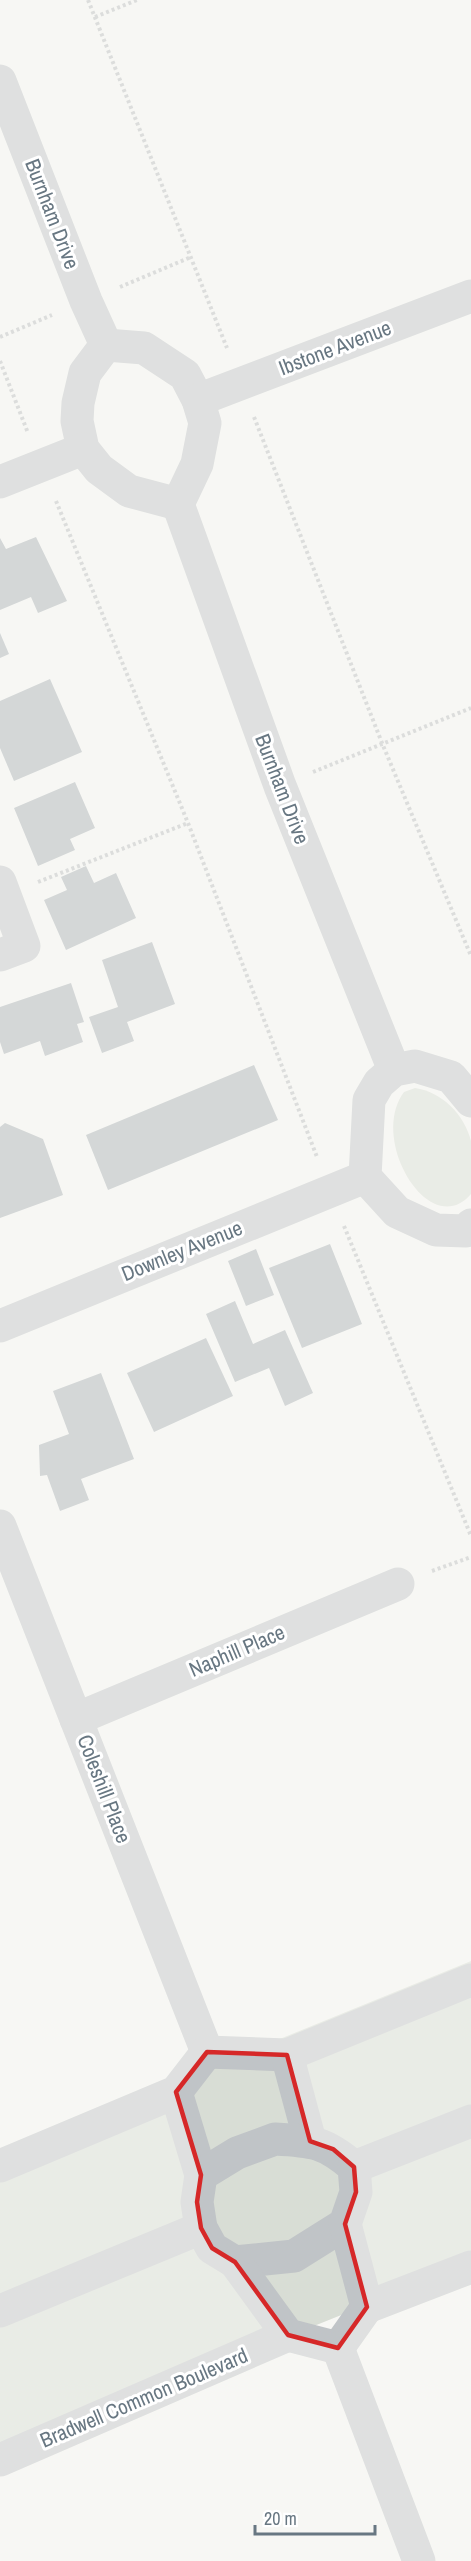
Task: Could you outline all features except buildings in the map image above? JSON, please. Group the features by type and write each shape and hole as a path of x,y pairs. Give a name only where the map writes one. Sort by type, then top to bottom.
{"street":[{"name":"Burnham Drive","path":"0,81 86,301 106,345"},
{"name":"Ibstone Avenue","path":"198,400 471,296"},
{"path":"106,345 144,348 185,375 198,400 205,423 197,464 178,504 129,491 99,469 83,449 78,421 78,403 85,373 106,345"},
{"path":"0,482 83,449"},
{"name":"Burnham Drive","path":"178,504 279,786 394,1070"},
{"path":"0,955 24,946 2,889"},
{"path":"469,1233 436,1230 397,1212 365,1178 369,1100 379,1083 394,1070 415,1066 451,1077 471,1101"},
{"name":"Downley Avenue","path":"0,1326 365,1178"},
{"name":"Coleshill Place","path":"0,1526 207,2052"},
{"name":"Naphill Place","path":"76,1719 398,1584"},
{"path":"0,2166 176,2092 207,2052 287,2055 471,1980"},
{"path":"287,2055 310,2141"},
{"path":"176,2092 201,2175 197,2202 201,2228 212,2248 235,2262 288,2335 338,2348"},
{"path":"354,2167 471,2121"},
{"path":"201,2175 237,2152 275,2139 310,2141 333,2149 354,2167 356,2192 345,2224 367,2307"},
{"path":"235,2262 294,2256 345,2224"},
{"path":"0,2312 201,2228"},
{"path":"338,2348 367,2307 471,2268"},
{"name":"Bradwell Common Boulevard","path":"0,2460 288,2335"},
{"path":"338,2348 419,2561"}],"path":[{"path":"88,0 382,743 471,956"},
{"path":"95,17 137,0"},
{"path":"0,361 188,823 330,1191 471,1536"},
{"path":"279,786 471,708"},
{"path":"2,889 188,823"}],"highlighted area":[{"path":"207,2052 287,2055 310,2141 333,2149 354,2167 356,2192 345,2224 367,2307 338,2348 288,2335 235,2262 212,2248 201,2228 197,2202 201,2175 176,2092"}],"shaded area":[{"path":"415,1088 443,1099 457,1113 468,1131 471,1141 471,1194 455,1205 438,1205 422,1195 409,1179 399,1158 394,1135 395,1112 404,1092"},
{"path":"471,1961 471,2263 0,2452 0,2153"}]}
